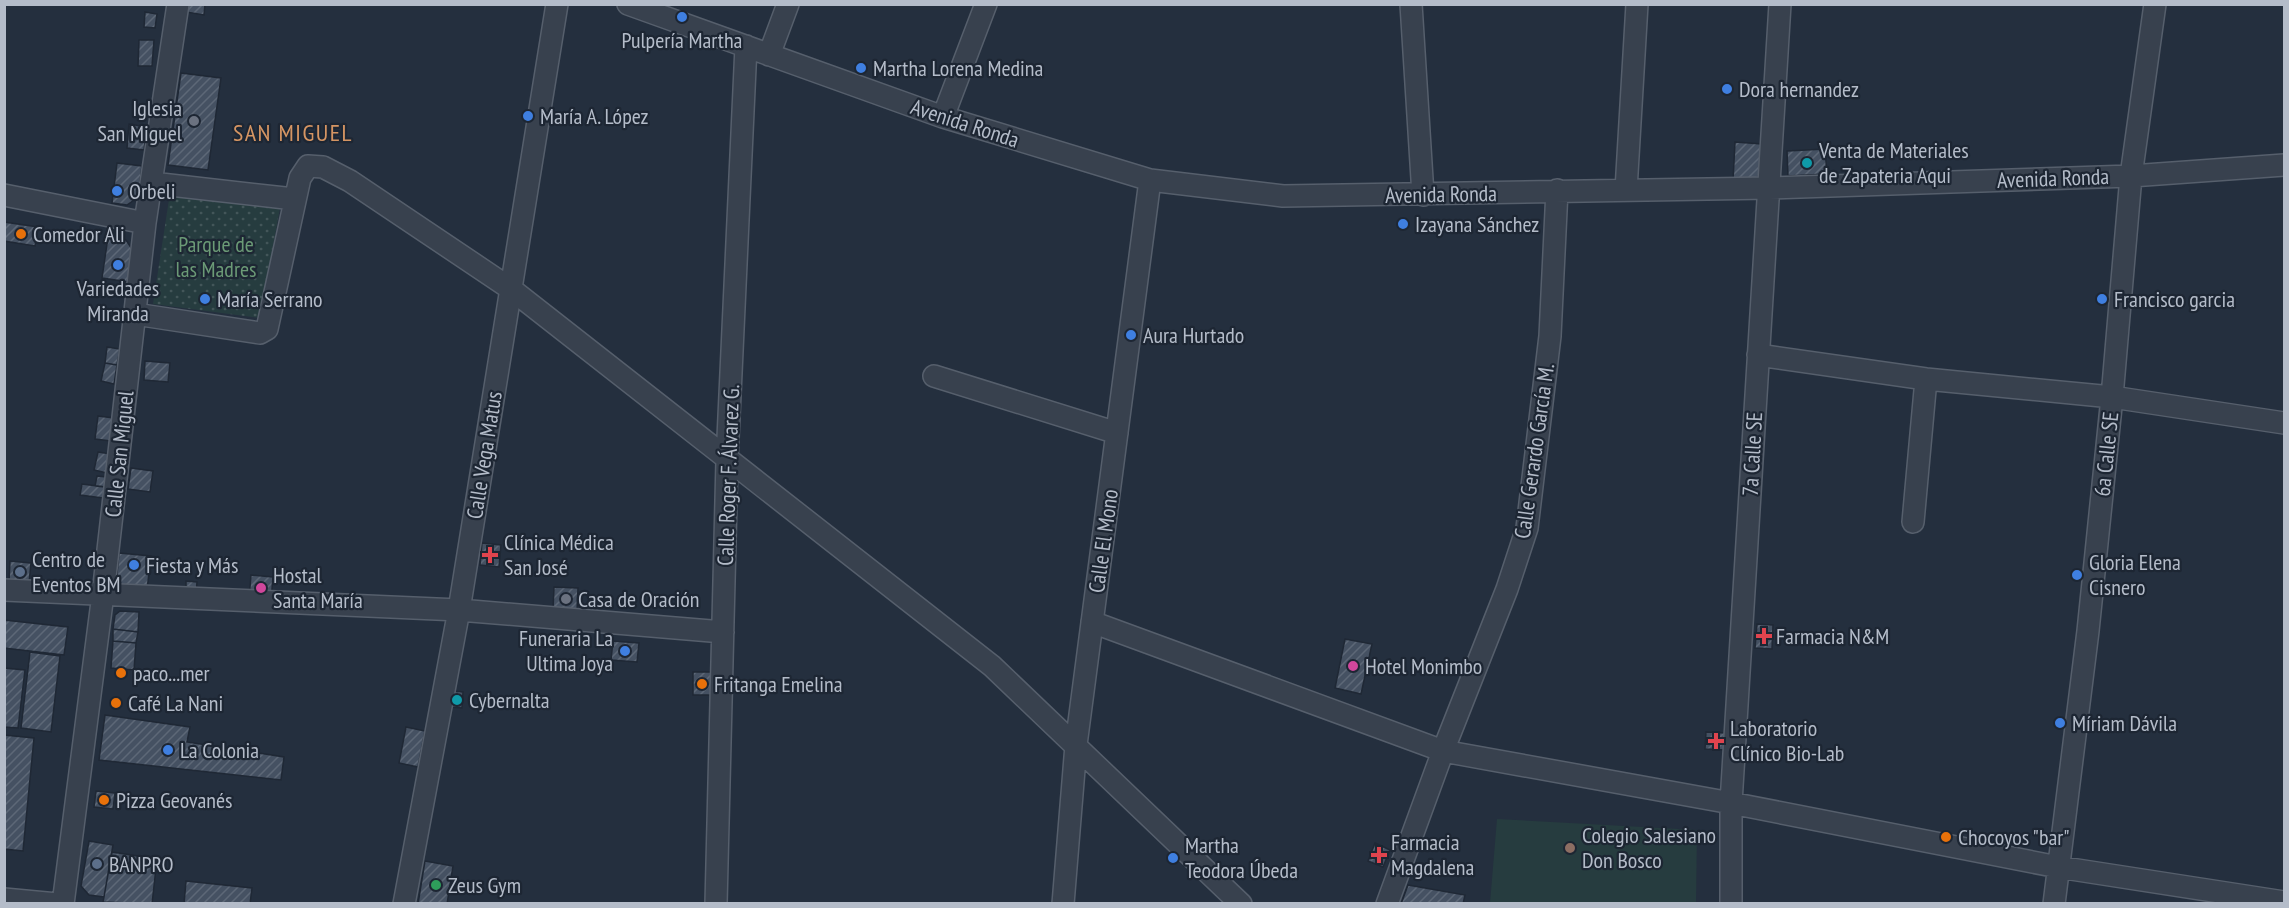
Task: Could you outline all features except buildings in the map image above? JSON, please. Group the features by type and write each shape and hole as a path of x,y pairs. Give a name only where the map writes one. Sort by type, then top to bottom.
{"street":[{"name":"Calle San Miguel","path":"63,903 103,594 145,223 178,4"},
{"name":"Calle Vega Matus","path":"404,903 459,610 557,4"},
{"name":"Avenida Ronda","path":"628,4 943,117 1150,180 1283,196 1769,188 2131,176 2284,165"},
{"path":"769,55 788,4"},
{"path":"943,117 986,4"},
{"path":"1411,4 1423,195"},
{"path":"1626,190 1637,4"},
{"name":"7a Calle SE","path":"1731,903 1731,803 1780,4"},
{"name":"6a Calle SE","path":"2054,903 2086,643 2112,397 2131,176 2155,4"},
{"name":"Calle Roger F. Álvarez G.","path":"716,903 727,460 746,46"},
{"path":"135,314 260,333 267,329 300,178 308,166 323,166 350,181 511,289 992,666 1241,903"},
{"name":"Calle El Mono","path":"1063,903 1076,745 1150,180"},
{"path":"152,183 294,199"},
{"name":"Calle Gerardo García M.","path":"1387,903 1443,751 1507,589 1527,528 1550,336 1557,190"},
{"path":"4,195 145,223"},
{"path":"1758,356 1926,379 2112,397 2284,423"},
{"path":"934,376 1117,433"},
{"path":"1913,522 1926,379"},
{"path":"4,590 459,610 723,632"},
{"path":"1092,622 1443,751 1731,803 2058,867 2284,902"},
{"path":"4,899 57,903"}],"green space":[{"name":"Parque de las Madres","path":"170,193 280,208 260,318 153,304"},
{"path":"1497,819 1697,830 1696,903 1490,903"}],"place":[{"name":"Pulpería Martha","path":"682,17"},
{"name":"Martha Lorena Medina","path":"861,68"},
{"name":"Dora hernandez","path":"1727,89"},
{"name":"María A. López","path":"528,116"},
{"name":"Iglesia San Miguel","path":"194,121"},
{"name":"Venta de Materiales de Zapateria Aqui","path":"1807,163"},
{"name":"Orbeli","path":"117,191"},
{"name":"Izayana Sánchez","path":"1403,224"},
{"name":"Comedor Ali","path":"21,234"},
{"name":"Variedades Miranda","path":"118,265"},
{"name":"María Serrano","path":"205,299"},
{"name":"Francisco garcia","path":"2102,299"},
{"name":"Aura Hurtado","path":"1131,335"},
{"name":"Clínica Médica San José","path":"490,555"},
{"name":"Fiesta y Más","path":"134,565"},
{"name":"Centro de Eventos BM","path":"20,572"},
{"name":"Gloria Elena Cisnero","path":"2077,575"},
{"name":"Hostal Santa María","path":"261,588"},
{"name":"Casa de Oración","path":"566,599"},
{"name":"Farmacia N&M","path":"1764,636"},
{"name":"Funeraria La Ultima Joya","path":"625,651"},
{"name":"Hotel Monimbo","path":"1353,666"},
{"name":"paco...mer","path":"121,673"},
{"name":"Fritanga Emelina","path":"702,684"},
{"name":"Cybernalta","path":"457,700"},
{"name":"Café La Nani","path":"116,703"},
{"name":"Míriam Dávila","path":"2060,723"},
{"name":"Laboratorio Clínico Bio-Lab","path":"1716,741"},
{"name":"La Colonia","path":"168,750"},
{"name":"Pizza Geovanés","path":"104,800"},
{"name":"Chocoyos \"bar\"","path":"1946,837"},
{"name":"Colegio Salesiano Don Bosco","path":"1570,848"},
{"name":"Farmacia Magdalena","path":"1379,855"},
{"name":"Martha Teodora Úbeda","path":"1173,858"},
{"name":"BANPRO","path":"97,864"},
{"name":"Zeus Gym","path":"436,885"}],"district":[{"name":"SAN MIGUEL","path":"293,132"}]}
